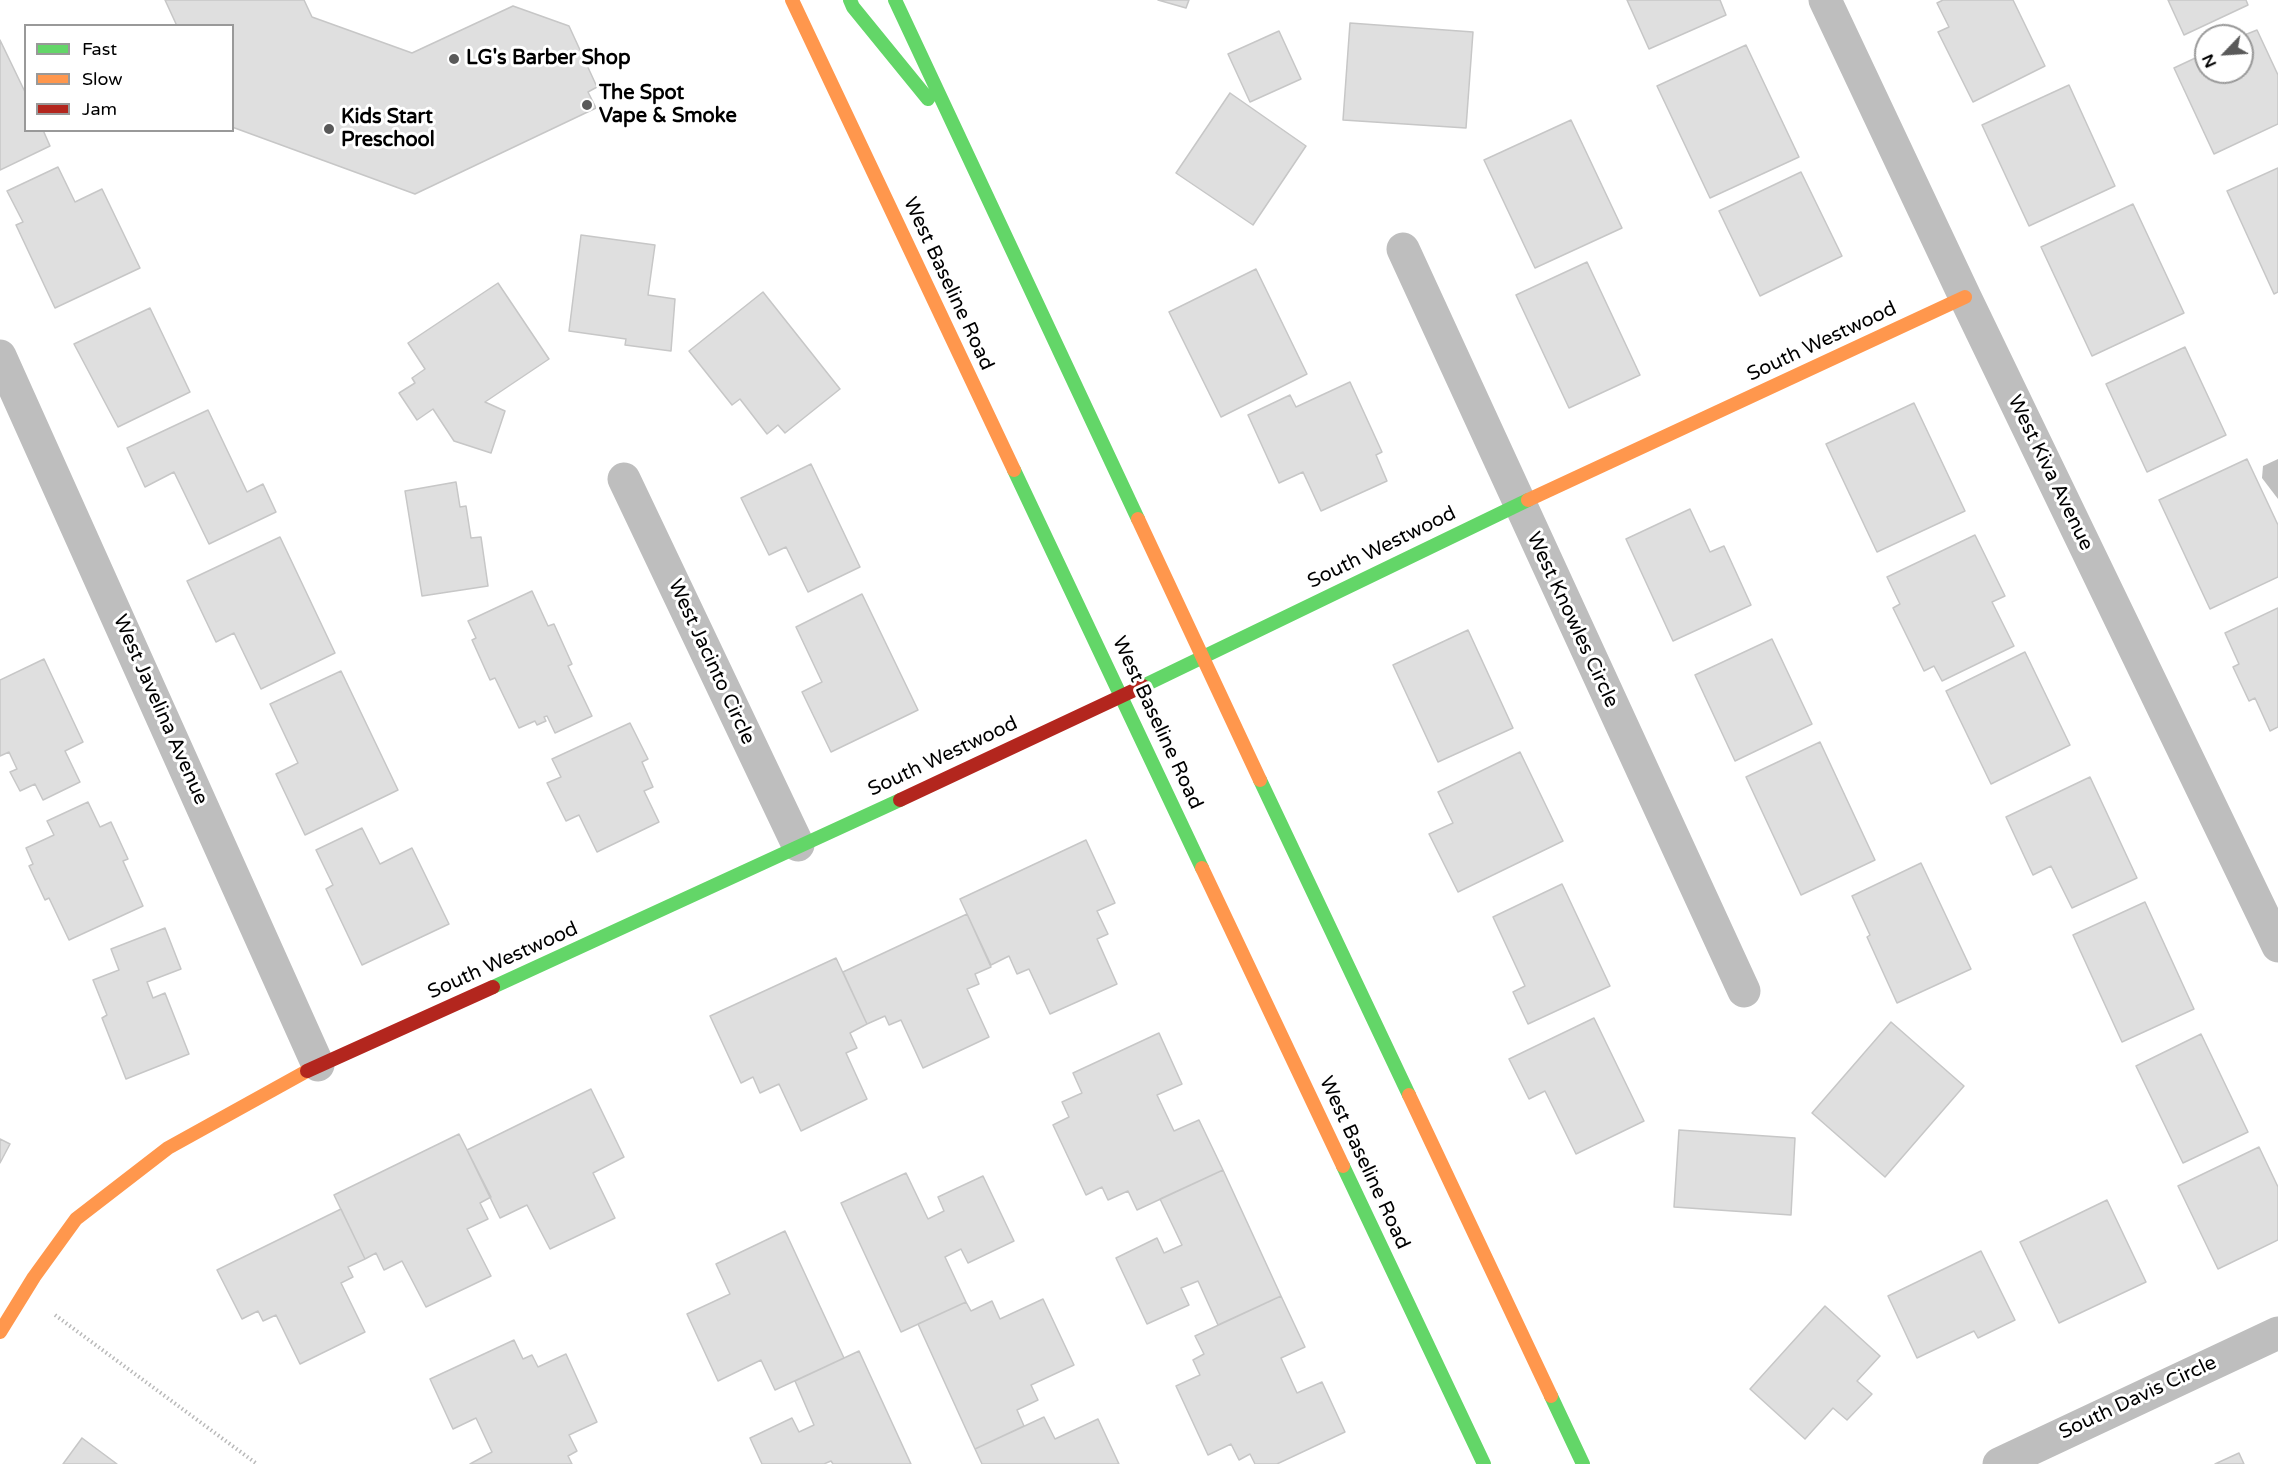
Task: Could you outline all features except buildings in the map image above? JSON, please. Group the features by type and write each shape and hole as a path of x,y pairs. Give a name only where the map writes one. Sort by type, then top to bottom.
{"main road":[{"name":"West Baseline Road","path":"792,0 1484,1464"},
{"path":"850,0 853,7 960,137"},
{"path":"895,0 1583,1464"},
{"name":"South Westwood","path":"0,1332 24,1293 76,1219 168,1148 318,1065 597,940 1122,696 1519,504 1965,297"}],"street":[{"name":"West Kiva Avenue","path":"1825,0 1965,297 2278,946"},
{"name":"West Knowles Circle","path":"1403,249 1744,991"},
{"name":"West Javelina Avenue","path":"0,356 318,1065"},
{"name":"West Jacinto Circle","path":"624,479 798,845"},
{"name":"South Davis Circle","path":"1999,1464 2278,1332"}],"path":[{"path":"24,1293 257,1464"}],"shaded area":[{"path":"2278,459 2278,499 2262,478 2263,466"}],"traffic: fast":[{"path":"850,0 853,7 928,99"},
{"path":"895,0 1138,519"},
{"path":"1014,470 1202,868"},
{"path":"1143,686 1528,500"},
{"path":"1260,780 1409,1095"},
{"path":"493,987 900,800"},
{"path":"1343,1166 1484,1464"},
{"path":"1551,1396 1583,1464"}],"traffic: slow":[{"path":"792,0 1014,470"},
{"path":"1528,500 1965,297"},
{"path":"1138,519 1260,780"},
{"path":"1202,868 1343,1166"},
{"path":"0,1332 34,1277 76,1219 168,1148 307,1071"},
{"path":"1409,1095 1551,1396"}],"traffic: jam":[{"path":"900,800 1143,686"},
{"path":"307,1071 493,987"}],"place":[{"name":"LG's Barber Shop","path":"454,59"},
{"name":"The Spot Vape & Smoke","path":"587,105"},
{"name":"Kids Start Preschool","path":"329,129"}]}
